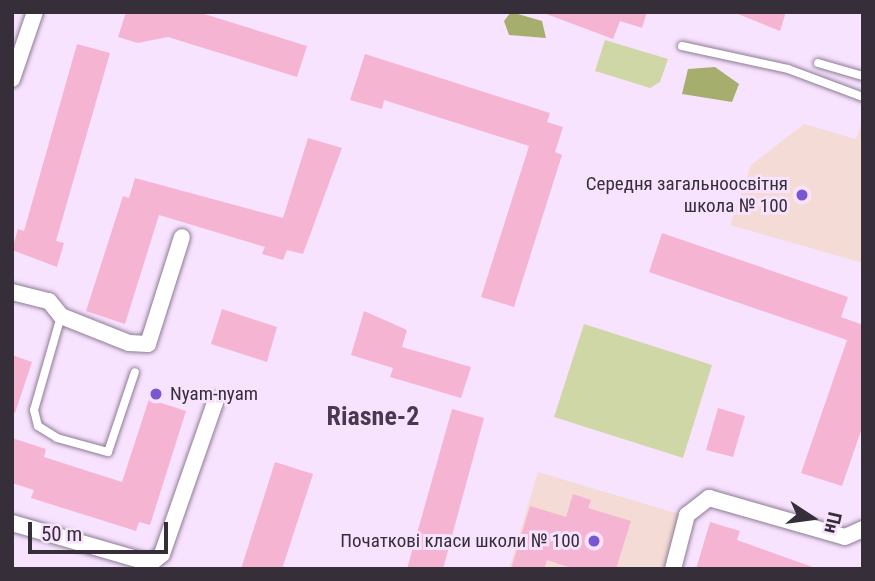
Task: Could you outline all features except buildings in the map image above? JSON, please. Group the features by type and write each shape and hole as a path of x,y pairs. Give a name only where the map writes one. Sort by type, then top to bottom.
{"street":[{"path":"12,79 17,49 35,12"},
{"path":"12,292 48,301 61,316 148,345 183,237"},
{"path":"12,523 151,563 162,554 216,400"},
{"path":"673,569 687,515 709,498 845,537 863,530"}],"lane":[{"path":"682,46 788,69 863,97"},
{"path":"818,63 863,76"},
{"path":"61,316 34,410 38,426 57,438 108,452 135,372"}],"shaded area":[{"name":"Середня загальноосвітня школа № 100","path":"863,119 863,263 730,225 751,165 804,124 856,139"},
{"name":"Початкові класи школи № 100","path":"538,472 679,514 663,569 509,569"}],"green space":[{"path":"511,12 542,21 546,38 509,35 504,21"},
{"path":"605,40 668,59 660,82 650,88 595,71"},
{"path":"715,67 739,84 732,102 682,94 688,69"},
{"path":"584,324 712,365 683,458 554,417"}],"place":[{"name":"Середня загальноосвітня школа № 100","path":"802,195"},
{"name":"Nyam-nyam","path":"156,394"},
{"name":"Початкові класи школи № 100","path":"594,541"}],"district":[{"name":"Riasne-2","path":"373,417"}]}
